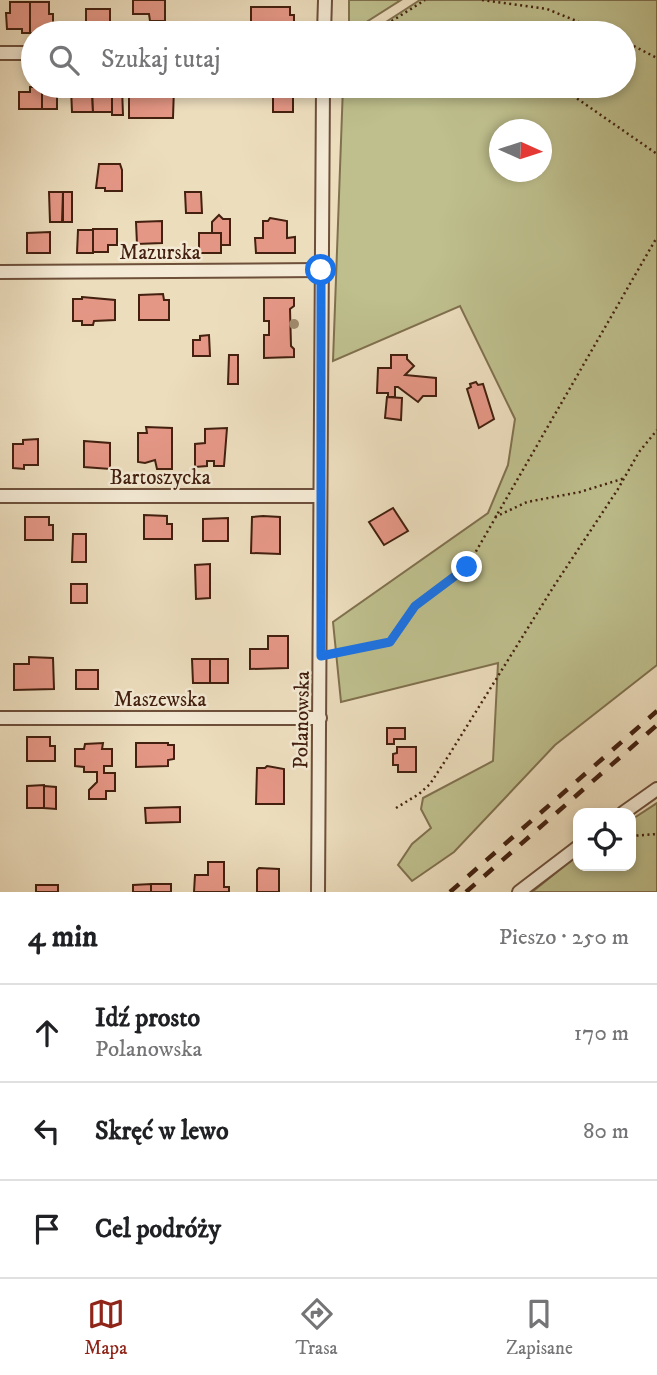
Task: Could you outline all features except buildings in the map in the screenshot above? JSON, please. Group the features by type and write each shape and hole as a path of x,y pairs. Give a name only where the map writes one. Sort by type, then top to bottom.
{"street":[{"path":"324,21 325,0"},
{"path":"0,53 21,53"},
{"name":"Polanowska","path":"318,892 323,98"},
{"name":"Mazurska","path":"0,272 321,270"},
{"name":"Bartoszycka","path":"0,496 320,496"},
{"name":"Maszewska","path":"0,718 320,718"},
{"path":"630,808 657,789"},
{"path":"519,892 573,851"}],"path":[{"path":"392,21 425,0"},
{"path":"482,0 547,9 576,21"},
{"path":"636,47 657,58"},
{"path":"576,98 657,154"},
{"path":"321,656 390,642 415,606 467,567 657,237"},
{"path":"396,808 419,794 443,765 639,452 657,430"},
{"path":"495,517 527,502 580,492 625,478"},
{"path":"636,836 657,834"}],"green space":[{"path":"349,0 401,0 368,21 349,21"},
{"path":"420,0 657,0 657,665 555,745 454,852 412,881 398,865 412,844 431,828 421,809 423,798 493,761 498,663 341,702 333,622 488,513 508,465 515,419 460,306 333,361 343,98 636,98 636,21 388,21"},
{"path":"657,803 657,892 532,892 573,859 573,871 636,871 636,817"}],"railway":[{"path":"450,892 657,711"},
{"path":"466,892 657,725"}],"route":[{"path":"321,270 321,656 390,642 415,606 467,567"}]}
